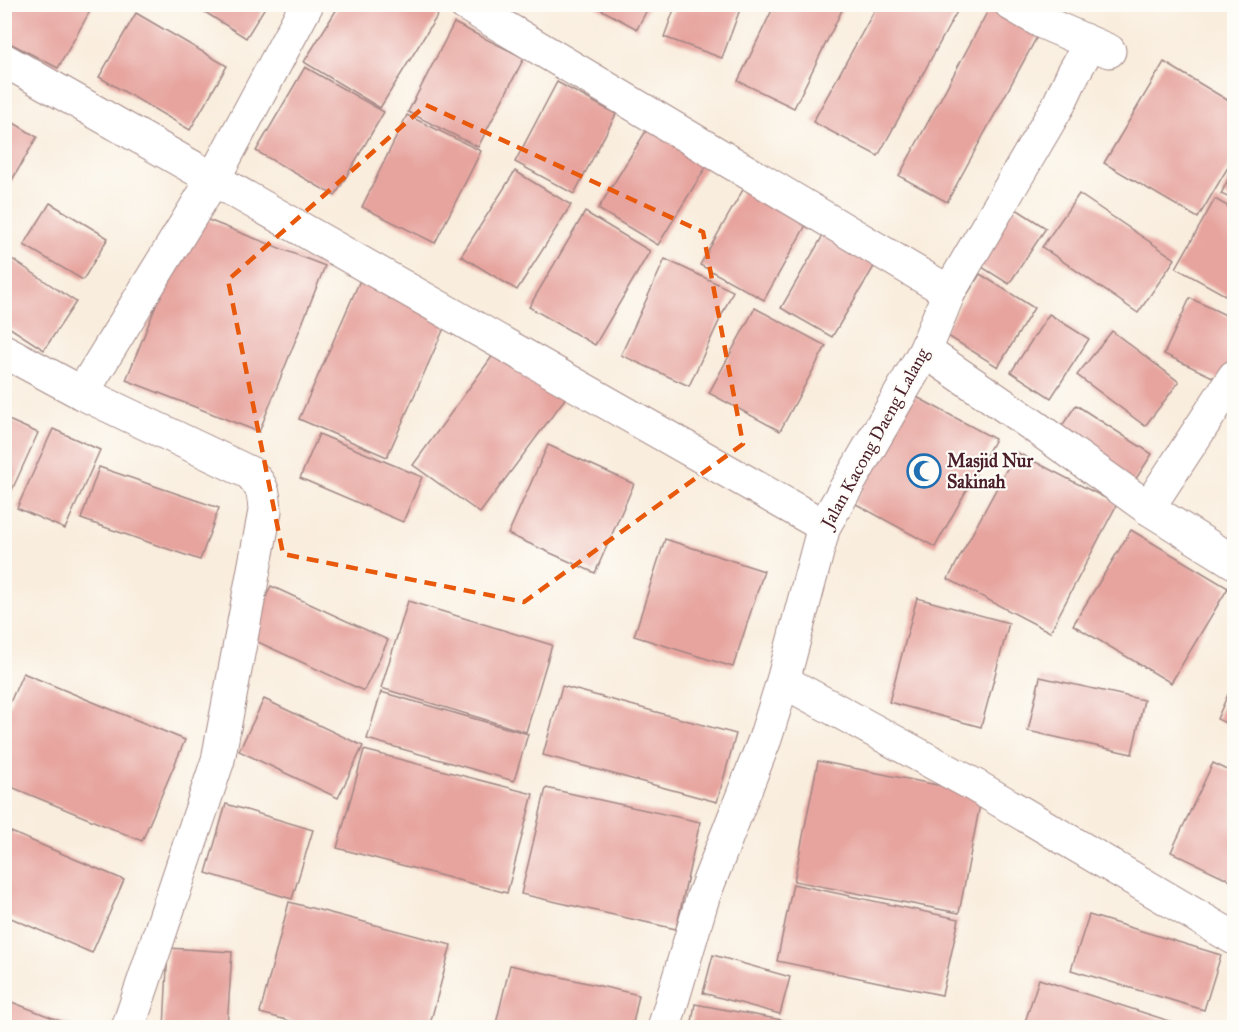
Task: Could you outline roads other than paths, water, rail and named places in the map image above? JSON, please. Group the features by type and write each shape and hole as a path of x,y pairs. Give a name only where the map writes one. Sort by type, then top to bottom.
{"street":[{"path":"82,393 213,178 307,4"},
{"path":"465,4 949,292"},
{"name":"Jalan Kacong Daeng Lalang","path":"664,1028 703,897 765,739 783,681 824,526 925,351 949,292 1059,104 1073,74 1100,48 1011,4"},
{"path":"4,60 824,526"},
{"path":"4,351 82,393 250,473 263,488 265,511 218,760 128,1028"},
{"path":"925,351 1148,508 1234,562"},
{"path":"1148,508 1234,377"},
{"path":"783,681 974,785 1234,938"}],"place":[{"name":"Masjid Nur Sakinah","path":"924,471"}]}
